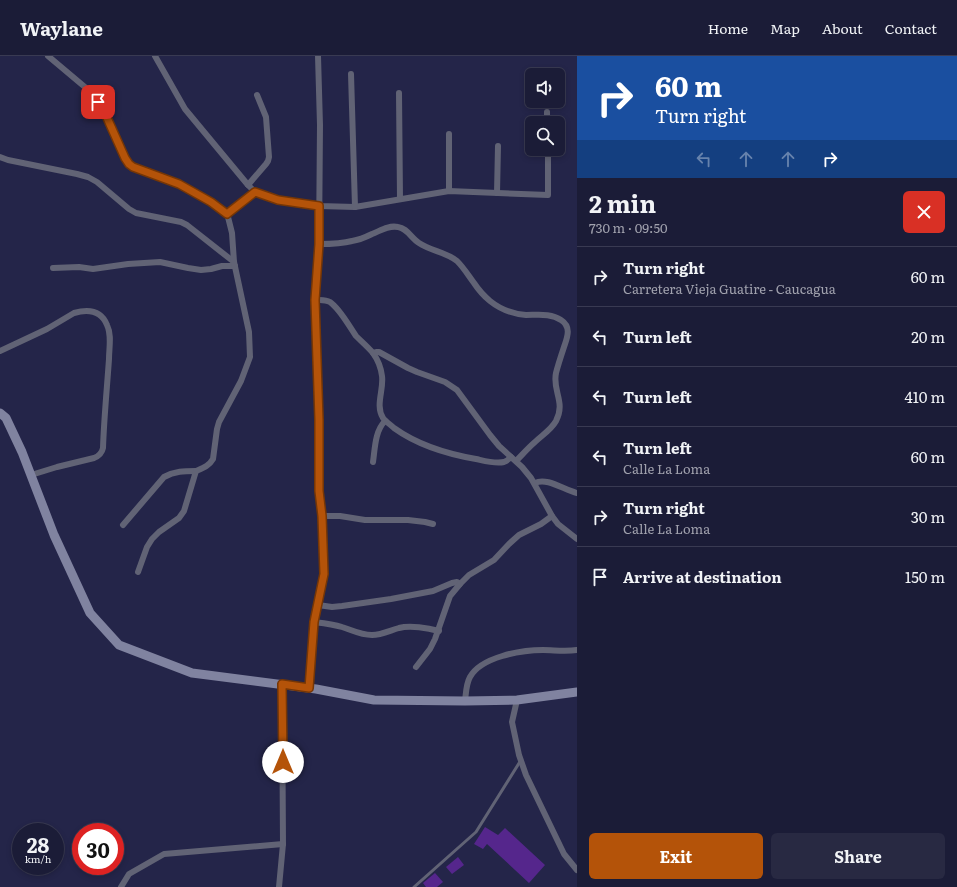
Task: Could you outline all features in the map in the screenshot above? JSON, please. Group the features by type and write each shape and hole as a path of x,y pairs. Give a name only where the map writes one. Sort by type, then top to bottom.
{"main road":[{"path":"0,413 6,418 22,452 54,536 90,613 119,644 192,673 309,688 374,700 517,700 577,692"}],"street":[{"path":"48,56 92,93 104,111 129,164 133,167 179,184 211,202 227,214 232,233 234,264 249,332 250,357 241,381 219,422 211,463 196,471 177,471 164,476 123,525"},
{"path":"155,56 185,109 248,185 255,192 278,200 319,206 355,207 449,191 548,195 548,156"},
{"path":"309,688 314,622 324,574 322,516 319,491 319,420 315,300 319,244 320,125 318,56"},
{"path":"351,74 355,207"},
{"path":"399,92 400,199"},
{"path":"248,185 268,161 266,117 257,95"},
{"path":"449,134 449,191"},
{"path":"497,193 498,146"},
{"path":"0,157 88,177 97,182 129,209 136,213 181,222 187,225 234,264"},
{"path":"227,214 255,192"},
{"path":"315,300 325,300 335,306 357,336 373,353 379,364 383,382 380,412 385,421 412,439 444,452 464,457 497,462 514,459 550,430 557,419 560,404 555,380 568,338 566,324 562,320 545,314 517,314 497,306 480,290 458,263 446,254 421,244 401,227 388,227 362,238 342,244 319,244"},
{"path":"53,268 79,267 93,269 128,264 160,262 201,270 234,264"},
{"path":"0,351 31,337 80,311 89,310 97,313 104,319 109,330 110,340 102,453 94,458 31,475"},
{"path":"373,353 379,352 408,368 445,382 461,394 472,412 499,446 528,473 558,524 577,539"},
{"path":"373,462 379,430 385,421"},
{"path":"138,572 146,547 152,539 159,532 179,518 184,511 196,471"},
{"path":"534,483 547,482 577,493"},
{"path":"322,516 353,517 365,520 408,520 433,524"},
{"path":"416,667 430,649 439,631 450,596 460,584 469,576 494,560 519,535 541,524 552,516"},
{"path":"318,605 332,607 377,601 433,591 452,583 457,582 460,584"},
{"path":"314,622 333,624 365,635 382,634 406,627 439,631"},
{"path":"465,701 466,688 469,678 482,664 508,655 528,651 577,650"},
{"path":"279,887 283,844 282,684"},
{"path":"517,700 512,722 526,775 564,854 577,870"},
{"path":"121,887 130,874 164,854 283,844"}],"lane":[{"path":"414,887 476,832 521,760"}],"building":[{"path":"485,827 498,835 505,828 545,865 529,883 487,844 483,849 474,844"},
{"path":"458,857 464,865 452,874 446,867"},
{"path":"435,873 443,882 437,887 426,887 423,883"}],"route":[{"path":"98,102 104,111 129,164 133,167 179,184 211,202 227,214 255,192 278,200 319,206 319,244 315,300 319,420 319,491 322,516 324,574 314,622 309,688 282,684 283,762"}]}
